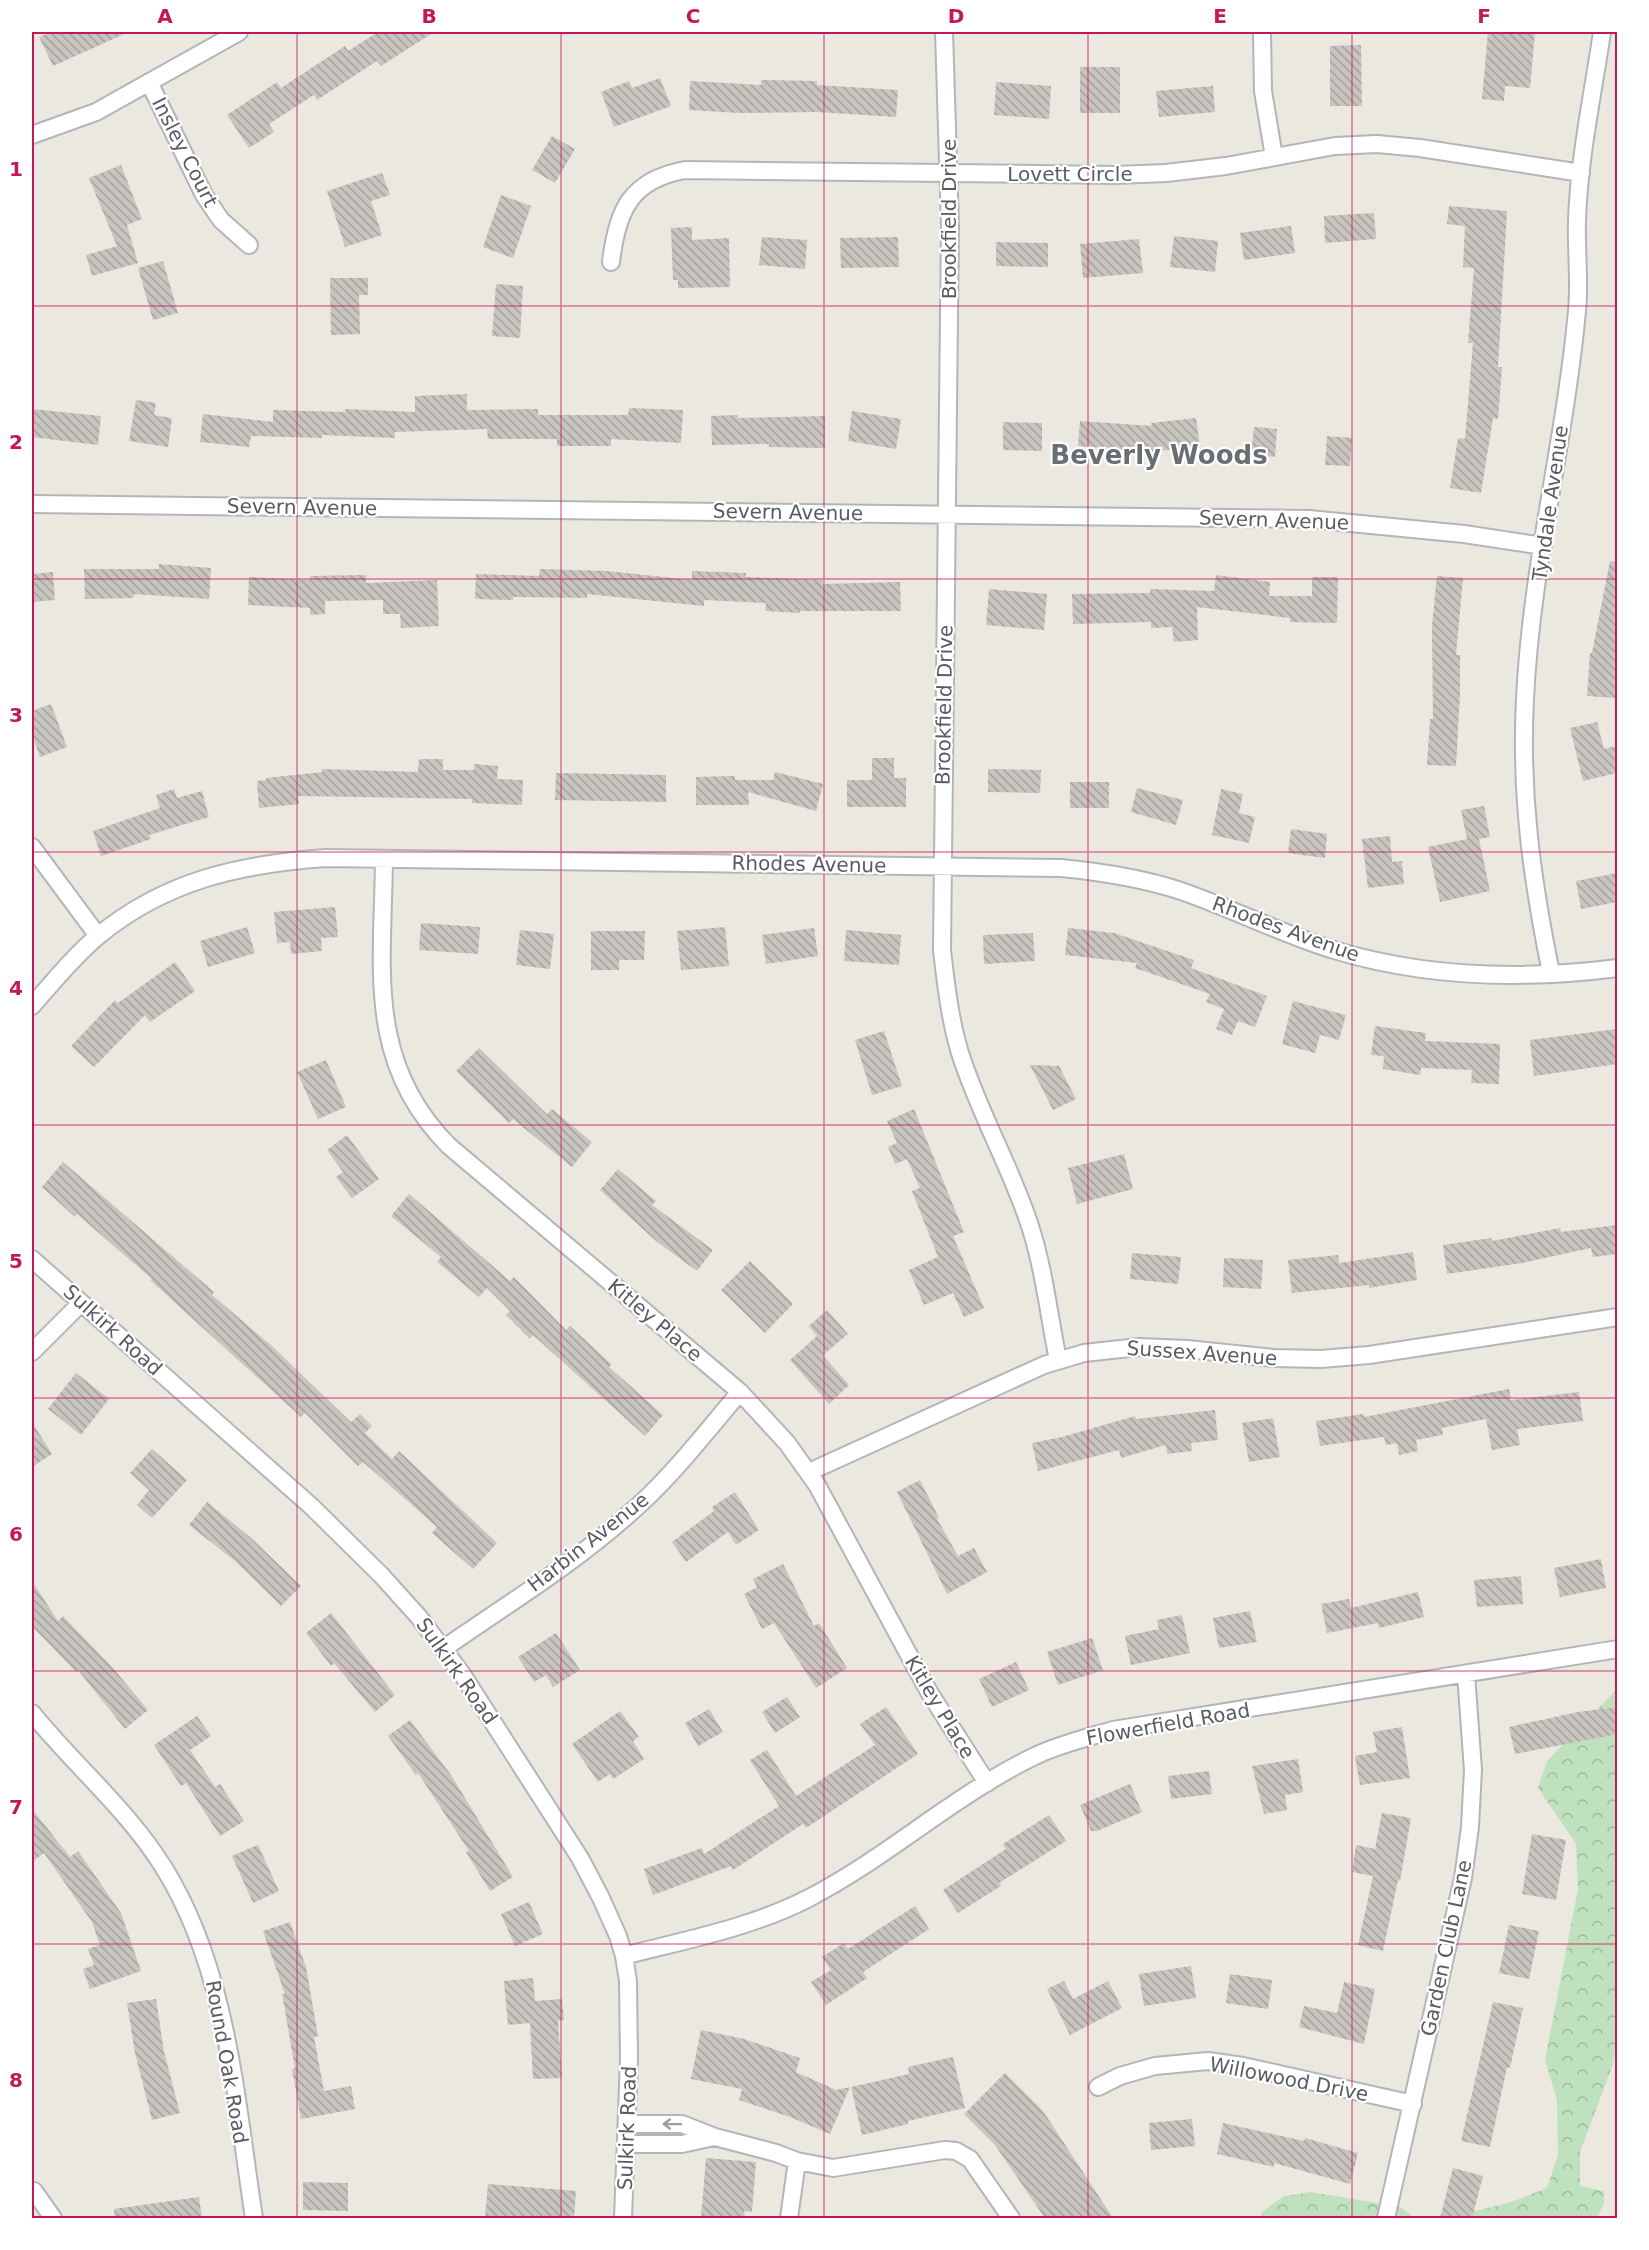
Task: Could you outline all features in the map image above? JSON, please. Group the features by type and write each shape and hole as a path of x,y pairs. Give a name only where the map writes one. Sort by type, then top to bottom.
{"street":[{"path":"32,135 96,112 239,32"},
{"name":"Brookfield Drive","path":"944,32 950,226 942,950 948,1001 960,1052 976,1098 1030,1225 1058,1360"},
{"path":"1262,32 1263,92 1274,157"},
{"name":"Tyndale Avenue","path":"1551,974 1534,890 1526,819 1525,697 1532,626 1577,311 1577,221 1581,173 1602,32"},
{"name":"Insley Court","path":"149,82 204,195 221,220 249,245"},
{"name":"Lovett Circle","path":"611,262 614,237 628,203 642,187 665,174 685,170 1166,173 1226,166 1335,146 1377,144 1420,148 1581,173"},
{"name":"Severn Avenue","path":"32,504 1309,519 1464,534 1543,546"},
{"path":"32,847 98,936"},
{"name":"Rhodes Avenue","path":"32,1006 98,936 145,905 186,885 229,870 286,861 326,858 1061,868 1129,877 1180,891 1308,941 1391,964 1473,975 1573,974 1617,968"},
{"name":"Kitley Place","path":"384,859 384,1018 398,1069 417,1107 449,1146 740,1392 788,1443 809,1472 929,1692 987,1783"},
{"name":"Sulkirk Road","path":"32,1258 358,1550 418,1616 443,1649 580,1858 601,1898 624,1956 628,1981 627,2144 623,2218"},
{"path":"32,1352 81,1303"},
{"name":"Sussex Avenue","path":"809,1472 1058,1360 1094,1351 1139,1347 1187,1348 1273,1358 1321,1359 1369,1355 1617,1317"},
{"name":"Harbin Avenue","path":"443,1649 584,1550 628,1516 677,1467 740,1392"},
{"name":"Flowerfield Road","path":"624,1956 764,1918 807,1898 860,1867 987,1783 1035,1756 1064,1744 1113,1730 1617,1649"},
{"name":"Garden Club Lane","path":"1386,2218 1463,1878 1470,1827 1473,1770 1466,1674"},
{"name":"Round Oak Road","path":"32,1713 136,1828 164,1867 194,1925 212,1974 224,2024 254,2218"},
{"name":"Willowood Drive","path":"1098,2087 1120,2076 1155,2066 1208,2061 1243,2066 1413,2104"},
{"path":"627,2124 682,2124 715,2137 797,2161 833,2168 945,2150 957,2151 970,2159 1011,2218"},
{"path":"627,2144 682,2144 715,2137"},
{"path":"789,2218 797,2161"},
{"path":"34,2191 53,2218"}],"green space":[{"path":"1617,1689 1617,2041 1612,2067 1580,2152 1580,2186 1604,2191 1604,2203 1597,2218 1448,2218 1511,2202 1547,2188 1558,2155 1557,2100 1545,2060 1578,1889 1576,1844 1538,1788 1547,1761"},
{"path":"1311,2192 1400,2207 1415,2218 1261,2218 1261,2213 1284,2196"}],"building":[{"path":"51,32 129,32 53,66 39,37"},
{"path":"378,32 434,32 381,66 377,61 317,100 314,95 269,124 274,132 249,148 227,115 277,82 281,88 345,46 348,51"},
{"path":"1488,32 1535,32 1530,88 1505,86 1504,101 1482,99"},
{"path":"1361,45 1362,106 1330,106 1330,46"},
{"path":"1080,67 1120,67 1120,113 1080,113"},
{"path":"660,78 671,106 614,127 601,92 629,81 632,88"},
{"path":"761,80 817,81 817,85 898,90 896,117 817,112 739,113 689,110 690,81 761,85"},
{"path":"996,82 1051,86 1049,119 994,115"},
{"path":"1213,86 1215,112 1159,117 1156,91"},
{"path":"552,136 575,149 555,183 532,170"},
{"path":"121,165 142,219 127,225 138,263 92,276 86,255 117,246 89,178"},
{"path":"382,173 390,195 371,201 382,235 345,247 327,191"},
{"path":"501,195 531,206 513,258 483,247"},
{"path":"1449,206 1507,211 1498,367 1502,367 1498,419 1493,418 1481,493 1450,488 1458,438 1465,439 1473,343 1468,343 1474,268 1463,267 1465,226 1447,224"},
{"path":"1374,213 1376,239 1325,243 1324,216"},
{"path":"1291,226 1295,253 1244,260 1240,233"},
{"path":"692,227 692,240 729,238 730,287 678,288 678,280 673,280 671,228"},
{"path":"1174,236 1218,241 1215,272 1170,267"},
{"path":"762,237 807,240 805,269 759,265"},
{"path":"898,237 899,267 841,268 840,238"},
{"path":"1139,239 1143,273 1083,278 1080,244"},
{"path":"996,242 1048,243 1048,267 996,266"},
{"path":"163,261 178,313 153,320 138,268"},
{"path":"330,278 368,278 368,295 359,295 360,334 331,335"},
{"path":"496,284 523,286 520,338 492,336"},
{"path":"467,394 467,410 538,409 538,415 628,415 629,408 683,410 681,443 611,439 611,446 557,446 557,439 488,439 487,429 395,432 395,438 322,435 322,438 251,436 249,447 200,442 203,414 273,422 273,410 345,412 345,409 415,412 415,396"},
{"path":"136,400 156,403 154,415 172,418 168,447 129,441"},
{"path":"32,409 101,416 98,445 32,437"},
{"path":"852,411 901,419 896,449 848,441"},
{"path":"738,415 738,418 825,416 825,448 769,447 769,444 712,445 711,416"},
{"path":"1196,418 1200,446 1152,452 1078,446 1080,421 1152,426 1151,423"},
{"path":"1003,422 1042,423 1042,451 1003,450"},
{"path":"1254,427 1277,429 1275,457 1251,455"},
{"path":"1327,436 1352,438 1350,466 1325,465"},
{"path":"1610,561 1617,562 1615,698 1587,696 1590,653 1592,653"},
{"path":"159,564 211,568 209,599 134,594 134,598 85,599 84,569 159,569"},
{"path":"540,569 607,571 692,580 692,571 746,573 746,577 823,580 822,584 900,582 901,611 800,611 800,613 765,611 766,603 704,600 704,606 587,594 587,598 475,599 476,574 539,576"},
{"path":"53,572 55,600 32,602 32,574"},
{"path":"366,575 366,583 437,580 439,626 401,628 400,614 383,614 383,600 325,601 325,614 310,615 310,608 248,605 249,577 310,580 310,576"},
{"path":"1216,575 1270,582 1269,596 1312,596 1312,577 1338,577 1337,623 1290,622 1290,618 1197,607 1198,640 1174,642 1172,627 1151,628 1151,622 1073,624 1072,594 1150,593 1150,589 1214,591"},
{"path":"1437,576 1463,578 1456,655 1460,655 1460,695 1456,766 1427,765 1430,719 1433,719 1432,625"},
{"path":"989,589 1047,594 1044,630 986,625"},
{"path":"51,704 67,747 40,757 32,734 32,711"},
{"path":"1597,722 1604,749 1617,746 1617,773 1583,781 1570,728"},
{"path":"872,758 894,758 894,778 906,778 906,807 847,807 847,780 872,780"},
{"path":"419,759 443,759 443,770 474,770 474,764 498,766 497,779 523,780 522,805 472,803 472,799 298,796 299,804 259,808 257,781 266,780 266,778 322,772 322,769 418,772"},
{"path":"988,769 1041,770 1040,793 988,792"},
{"path":"775,772 823,784 816,811 748,792 749,805 696,805 696,777 735,776 735,780 773,780"},
{"path":"556,773 666,775 666,802 555,800"},
{"path":"1070,782 1109,782 1109,808 1070,808"},
{"path":"1137,788 1183,800 1176,825 1131,812"},
{"path":"174,789 177,798 202,791 209,817 149,835 151,839 101,856 93,831 160,808 156,795"},
{"path":"1221,789 1243,794 1239,813 1255,817 1249,843 1212,835"},
{"path":"1484,806 1490,837 1479,839 1490,891 1440,902 1428,847 1467,839 1461,810"},
{"path":"1291,829 1327,834 1325,858 1288,853"},
{"path":"1390,836 1392,862 1402,861 1404,884 1368,888 1362,839"},
{"path":"1617,873 1617,902 1581,909 1576,881"},
{"path":"335,907 338,937 321,938 322,951 291,954 290,942 277,943 274,912"},
{"path":"421,923 480,927 478,954 419,950"},
{"path":"247,927 255,953 208,967 200,941"},
{"path":"725,927 729,966 681,970 677,931"},
{"path":"814,928 818,956 766,964 762,935"},
{"path":"1068,928 1114,933 1194,960 1191,968 1267,996 1255,1027 1238,1021 1232,1035 1216,1029 1224,1009 1206,1002 1210,994 1135,968 1137,963 1065,955"},
{"path":"520,930 554,934 550,969 516,965"},
{"path":"846,930 901,935 899,965 844,961"},
{"path":"591,931 645,931 644,960 619,960 619,970 591,970"},
{"path":"1033,933 1035,961 984,964 983,935"},
{"path":"175,962 195,991 150,1022 145,1015 94,1067 71,1046 115,1000 118,1003"},
{"path":"1293,1001 1346,1015 1339,1040 1320,1035 1315,1053 1282,1044"},
{"path":"1375,1026 1426,1033 1425,1041 1500,1044 1499,1084 1471,1083 1472,1070 1421,1068 1420,1075 1383,1069 1384,1056 1371,1055"},
{"path":"1617,1029 1617,1064 1534,1076 1530,1040"},
{"path":"884,1031 902,1086 872,1095 855,1040"},
{"path":"479,1048 547,1114 552,1109 592,1142 572,1167 513,1119 509,1123 456,1071"},
{"path":"326,1060 346,1107 318,1119 297,1072"},
{"path":"1030,1065 1059,1066 1076,1099 1053,1110"},
{"path":"914,1109 964,1232 953,1236 984,1308 964,1317 953,1293 924,1305 909,1270 938,1257 912,1191 920,1188 907,1159 895,1164 888,1147 897,1143 887,1121"},
{"path":"347,1135 379,1179 352,1198 336,1177 343,1172 327,1150"},
{"path":"1124,1154 1133,1189 1077,1204 1068,1168"},
{"path":"63,1162 214,1292 212,1295 273,1347 351,1422 360,1414 372,1426 365,1433 392,1459 399,1451 497,1543 473,1569 432,1533 437,1527 363,1462 358,1466 305,1413 301,1417 150,1280 152,1279 77,1214 75,1217 42,1187"},
{"path":"618,1169 656,1201 652,1205 713,1250 697,1271 656,1241 600,1190"},
{"path":"409,1194 510,1281 514,1277 566,1330 570,1326 611,1364 609,1367 663,1415 645,1436 533,1335 530,1339 506,1315 510,1311 487,1288 479,1297 437,1262 441,1257 391,1216"},
{"path":"1617,1225 1617,1254 1593,1257 1591,1248 1522,1263 1447,1274 1443,1245 1491,1238 1492,1241 1560,1228 1561,1232"},
{"path":"1413,1252 1417,1280 1369,1288 1369,1285 1292,1293 1288,1260 1338,1255 1339,1263"},
{"path":"1132,1253 1181,1257 1178,1284 1130,1279"},
{"path":"1224,1258 1263,1260 1261,1289 1223,1287"},
{"path":"750,1261 793,1304 765,1333 721,1290"},
{"path":"827,1310 848,1334 823,1355 849,1385 829,1404 790,1360 817,1336 809,1326"},
{"path":"76,1373 109,1399 81,1435 48,1409"},
{"path":"1509,1389 1511,1400 1579,1392 1583,1421 1517,1429 1520,1445 1492,1450 1486,1419 1442,1428 1443,1435 1416,1440 1418,1451 1399,1455 1397,1443 1386,1445 1384,1437 1320,1446 1316,1421 1363,1414 1364,1417"},
{"path":"1215,1410 1218,1440 1191,1443 1192,1451 1167,1454 1166,1445 1121,1458 1119,1450 1038,1471 1032,1443 1062,1437 1135,1416 1136,1419"},
{"path":"1273,1418 1280,1457 1249,1462 1242,1423"},
{"path":"32,1422 52,1454 32,1467"},
{"path":"152,1449 187,1480 152,1518 137,1505 149,1490 130,1473"},
{"path":"920,1480 939,1518 937,1519 958,1556 974,1548 987,1572 947,1594 897,1492"},
{"path":"735,1492 759,1530 736,1545 728,1532 686,1562 672,1542 714,1511 712,1507"},
{"path":"207,1502 250,1537 301,1586 281,1606 235,1561 189,1525"},
{"path":"1601,1559 1606,1588 1560,1597 1554,1568"},
{"path":"783,1564 814,1626 819,1623 847,1668 816,1688 774,1623 762,1629 744,1594 757,1587 753,1579"},
{"path":"1521,1576 1523,1604 1477,1607 1474,1580"},
{"path":"32,1581 58,1621 63,1616 113,1668 148,1710 125,1729 78,1670 76,1672 32,1626"},
{"path":"1418,1592 1424,1617 1379,1628 1378,1623 1327,1633 1321,1604 1349,1599 1351,1608"},
{"path":"1250,1611 1257,1642 1219,1648 1213,1618"},
{"path":"331,1613 395,1695 375,1712 334,1663 331,1666 306,1633"},
{"path":"1182,1615 1190,1653 1131,1665 1125,1636 1159,1629 1157,1620"},
{"path":"556,1633 580,1670 553,1687 546,1675 534,1682 518,1657"},
{"path":"1092,1638 1103,1670 1058,1685 1047,1652"},
{"path":"1016,1662 1029,1690 992,1707 979,1679"},
{"path":"787,1697 800,1717 775,1733 762,1712"},
{"path":"886,1707 918,1754 806,1828 803,1824 733,1870 731,1866 653,1895 644,1869 702,1848 704,1854 779,1806 750,1760 767,1750 796,1796 875,1745 860,1724"},
{"path":"1617,1707 1617,1734 1515,1754 1509,1727 1578,1712"},
{"path":"709,1709 723,1732 698,1746 685,1723"},
{"path":"620,1711 639,1737 633,1741 644,1759 613,1779 610,1774 598,1782 572,1744"},
{"path":"197,1716 211,1736 190,1750 215,1787 220,1784 244,1821 220,1836 186,1783 181,1786 154,1745"},
{"path":"410,1720 451,1775 513,1877 490,1891 466,1852 469,1851 418,1773 416,1775 388,1736"},
{"path":"1402,1727 1410,1778 1360,1785 1355,1756 1377,1752 1373,1732"},
{"path":"1298,1759 1303,1792 1285,1795 1287,1810 1264,1814 1252,1766"},
{"path":"1209,1771 1212,1794 1171,1799 1168,1776"},
{"path":"1130,1784 1142,1812 1097,1831 1091,1831 1080,1805"},
{"path":"32,1809 70,1857 78,1851 121,1913 141,1971 90,1989 83,1969 94,1965 88,1949 100,1945 92,1922 44,1853 32,1862"},
{"path":"1382,1813 1411,1818 1400,1881 1398,1880 1383,1951 1358,1945 1373,1876 1352,1872 1356,1845 1375,1849"},
{"path":"1049,1815 1066,1841 999,1883 1001,1886 958,1913 943,1890 1006,1849 1003,1844"},
{"path":"1532,1834 1566,1840 1556,1900 1522,1894"},
{"path":"258,1845 279,1891 253,1903 232,1856"},
{"path":"529,1902 543,1934 515,1946 501,1914"},
{"path":"915,1906 929,1929 863,1972 867,1978 826,2005 811,1982 831,1970 822,1957 844,1943 848,1949"},
{"path":"290,1922 306,1967 318,2036 314,2037 324,2091 351,2086 355,2109 301,2119 282,1994 285,1994 263,1931"},
{"path":"1509,1925 1539,1931 1529,1979 1499,1973"},
{"path":"1191,1966 1196,1998 1144,2006 1139,1974"},
{"path":"1230,1974 1272,1980 1268,2009 1226,2003"},
{"path":"533,1978 535,2001 562,1999 564,2020 558,2021 562,2078 533,2079 530,2023 508,2025 504,1981"},
{"path":"1064,1981 1073,1999 1108,1981 1122,2008 1070,2035 1047,1989"},
{"path":"1344,1982 1375,1989 1364,2044 1299,2027 1304,2006 1337,2013"},
{"path":"156,1999 164,2052 180,2113 152,2120 135,2053 127,2003"},
{"path":"1493,2002 1523,2008 1510,2068 1507,2067 1490,2147 1461,2141"},
{"path":"701,2030 744,2039 800,2058 796,2072 836,2090 850,2087 830,2134 790,2117 739,2100 742,2089 691,2079"},
{"path":"953,2057 965,2108 908,2121 908,2124 862,2135 851,2087 909,2074 908,2067"},
{"path":"1005,2073 1043,2111 1113,2218 1045,2218 995,2145 964,2114"},
{"path":"1192,2119 1195,2146 1151,2150 1149,2123"},
{"path":"1223,2123 1304,2141 1305,2138 1358,2153 1350,2184 1274,2163 1274,2167 1217,2154"},
{"path":"706,2158 756,2162 752,2212 744,2211 745,2218 701,2218"},
{"path":"1453,2168 1483,2176 1472,2218 1440,2218"},
{"path":"303,2182 348,2183 348,2211 303,2210"},
{"path":"488,2184 576,2191 574,2218 485,2218"},
{"path":"199,2197 202,2218 115,2218 114,2209"}],"district":[{"name":"Beverly Woods","path":"1159,455"}]}
